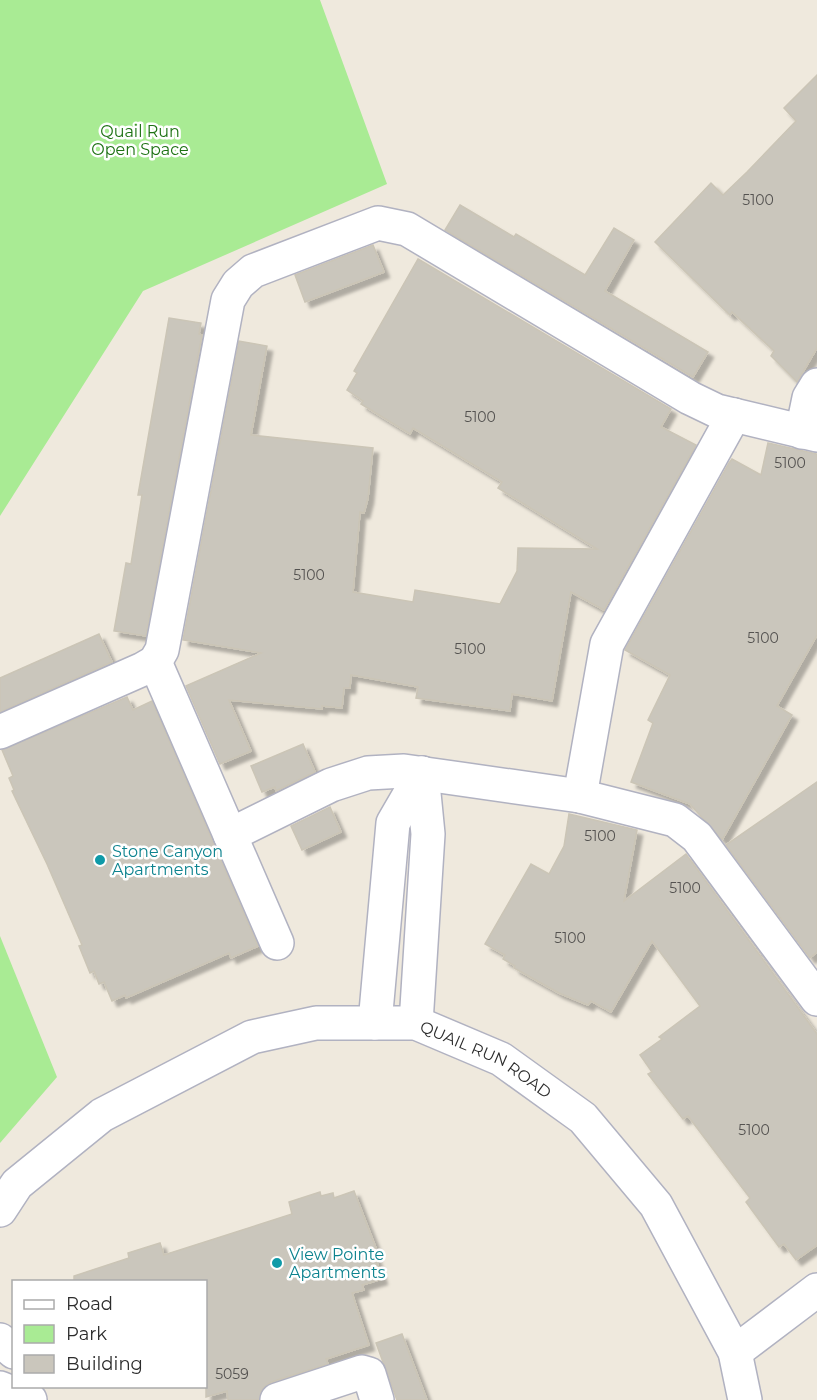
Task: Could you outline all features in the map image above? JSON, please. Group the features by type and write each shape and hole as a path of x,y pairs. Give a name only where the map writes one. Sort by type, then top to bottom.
{"street":[{"path":"0,732 143,669 155,662 162,650 228,300 238,285 253,271 378,223 394,224 407,229 690,398 717,411 810,433 809,398 817,385"},
{"path":"580,796 607,644 734,415"},
{"path":"155,662 277,944"},
{"path":"230,835 330,785 368,772 422,773 580,796 675,820 697,837 817,999"},
{"path":"375,1023 393,823 422,773"},
{"path":"416,1023 428,834 422,773"},
{"name":"QUAIL RUN ROAD","path":"0,1210 17,1184 102,1115 252,1037 316,1023 416,1023 501,1059 583,1118 656,1205 735,1352 746,1400"},
{"path":"735,1352 817,1290"},
{"path":"0,1340 12,1350"},
{"path":"277,1400 362,1372 369,1374 377,1400"},
{"path":"0,1388 30,1400"}],"green space":[{"name":"Quail Run Open Space","path":"0,0 320,0 387,184 143,291 0,516"},
{"path":"0,936 57,1077 0,1143"}],"building":[{"path":"817,75 817,348 797,382 771,356 774,351 732,312 730,315 655,242 711,183 723,195 747,172 796,121 784,108"},
{"path":"460,205 514,237 516,234 585,275 614,228 634,240 605,291 708,352 693,377 445,230"},
{"path":"373,245 384,272 305,302 295,275"},
{"path":"418,259 671,409 661,427 696,445 604,610 571,592 552,701 512,694 510,711 416,698 418,687 351,675 350,688 344,688 342,708 322,706 322,709 229,700 251,751 220,764 186,686 261,653 183,640 239,341 267,346 251,435 373,448 368,498 364,513 360,512 353,592 413,602 415,590 500,604 517,571 518,548 597,549 498,488 502,482 413,428 410,434 361,404 363,401 347,390 357,373 354,371"},
{"path":"169,318 201,323 199,334 202,335 146,636 114,631 126,563 131,564 142,495 138,495"},
{"path":"768,443 817,454 817,635 777,706 792,715 722,840 690,804 631,782 653,723 648,720 670,675 625,650 729,463 732,459 761,475"},
{"path":"99,634 112,662 0,712 0,678"},
{"path":"127,697 133,710 152,701 258,946 231,958 229,953 126,998 125,995 112,1001 104,982 99,984 94,971 90,973 79,946 82,945 12,791 14,790 9,778 13,776 2,750"},
{"path":"303,744 315,772 276,791 275,787 262,792 251,766"},
{"path":"817,782 817,952 810,958 726,845"},
{"path":"330,807 341,832 302,850 291,826"},
{"path":"569,814 637,830 624,901 686,854 817,1034 817,1245 796,1260 784,1244 779,1247 746,1202 750,1198 688,1116 683,1119 648,1074 652,1072 640,1055 662,1039 659,1037 700,1006 652,941 611,1012 591,1001 588,1005 559,993 514,968 515,966 503,959 505,955 485,944 531,864 549,874 564,846"},
{"path":"354,1191 376,1248 373,1249 382,1279 362,1285 364,1290 352,1293 369,1345 326,1359 328,1364 271,1382 263,1388 259,1400 228,1400 227,1391 206,1397 207,1280 74,1280 74,1276 129,1258 128,1253 160,1243 164,1255 292,1214 289,1202 320,1192 321,1196 333,1193 334,1198"},
{"path":"402,1334 427,1400 397,1400 376,1343"}],"place":[{"name":"Stone Canyon Apartments","path":"100,860"},
{"name":"View Pointe Apartments","path":"277,1263"}]}
